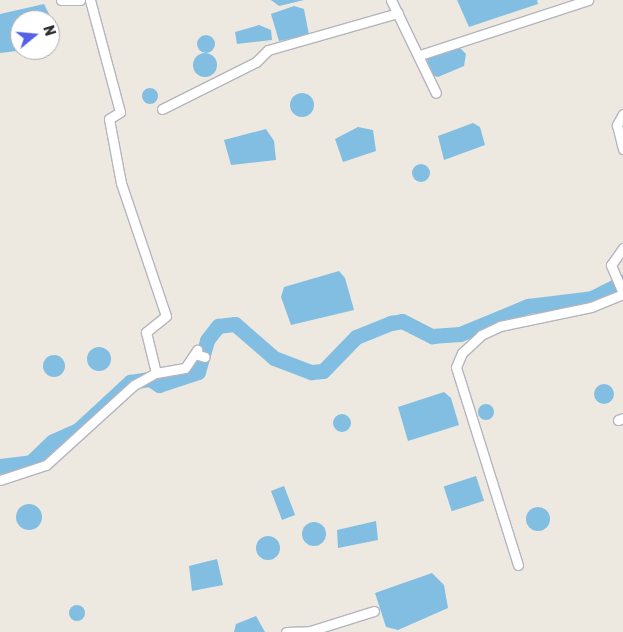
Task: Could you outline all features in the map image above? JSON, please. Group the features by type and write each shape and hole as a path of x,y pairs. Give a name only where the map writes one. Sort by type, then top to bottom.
{"street":[{"path":"61,0 80,0"},
{"path":"90,0 120,112 109,119 121,183 166,316 146,332 156,373"},
{"path":"391,0 420,55 436,93"},
{"path":"420,55 588,0"},
{"path":"162,109 256,62 268,50 398,13"},
{"path":"623,114 617,125 623,149"},
{"path":"518,565 456,367 462,353 480,335 500,326 591,307 622,292 615,279 611,265 623,248"},
{"path":"0,480 46,465 99,413 134,384 156,373 185,368 199,354"},
{"path":"286,632 316,630 374,611"}],"water":[{"path":"271,0 304,0 279,6"},
{"path":"457,0 537,0 538,4 469,27"},
{"path":"44,4 47,10 18,10"},
{"path":"294,6 304,9 309,35 279,41 271,14"},
{"path":"10,12 10,52 0,53 0,14"},
{"path":"259,25 271,30 272,40 237,44 235,32"},
{"path":"202,35 210,35 215,40 213,51 202,53 197,48 197,40"},
{"path":"459,47 466,54 464,66 438,77 431,75 427,59"},
{"path":"205,53 210,54 216,60 216,70 210,76 205,77 200,76 194,70 193,65 194,60 200,54"},
{"path":"150,88 156,90 158,96 156,102 150,104 144,102 142,96 144,90"},
{"path":"302,93 311,96 314,105 311,114 302,117 293,114 290,105 293,96"},
{"path":"473,123 480,127 485,145 444,160 438,136"},
{"path":"358,127 373,130 376,151 343,162 335,139"},
{"path":"266,129 274,141 276,160 231,165 224,140"},
{"path":"417,164 425,164 430,169 428,180 417,182 412,177 412,169"},
{"path":"339,271 345,278 354,310 291,325 281,297 284,287"},
{"path":"99,347 108,350 111,359 108,368 99,371 90,368 87,359 90,350"},
{"path":"54,355 62,358 65,366 62,374 54,377 46,374 43,366 46,358"},
{"path":"600,384 608,384 614,390 614,398 608,404 600,404 594,398 594,390"},
{"path":"444,392 451,398 459,425 408,441 398,407"},
{"path":"483,404 489,404 494,409 492,418 483,420 478,415 478,409"},
{"path":"342,414 348,417 351,423 348,429 342,432 336,429 333,423 336,417"},
{"path":"476,476 484,501 452,511 444,487"},
{"path":"284,486 295,515 282,520 271,491"},
{"path":"29,504 38,508 42,517 38,526 29,530 20,526 16,517 20,508"},
{"path":"538,507 546,511 550,519 546,527 538,531 530,527 526,519 530,511"},
{"path":"376,521 378,540 338,548 337,530"},
{"path":"314,522 322,526 326,534 322,542 314,546 306,542 302,534 306,526"},
{"path":"268,536 276,540 280,548 276,556 268,560 260,556 256,548 260,540"},
{"path":"217,559 223,585 192,591 189,566"},
{"path":"432,573 444,585 448,608 398,630 386,627 375,593"},
{"path":"74,605 80,605 85,610 83,619 74,621 69,616 69,610"},
{"path":"256,616 265,632 234,632 236,624"}],"waterway":[{"path":"0,466 31,462 53,441 78,430 130,382 150,379 159,385 198,372 207,340 218,326 235,324 274,358 311,372 323,371 356,337 391,323 402,321 432,336 460,334 528,306 592,298 623,282"}]}
